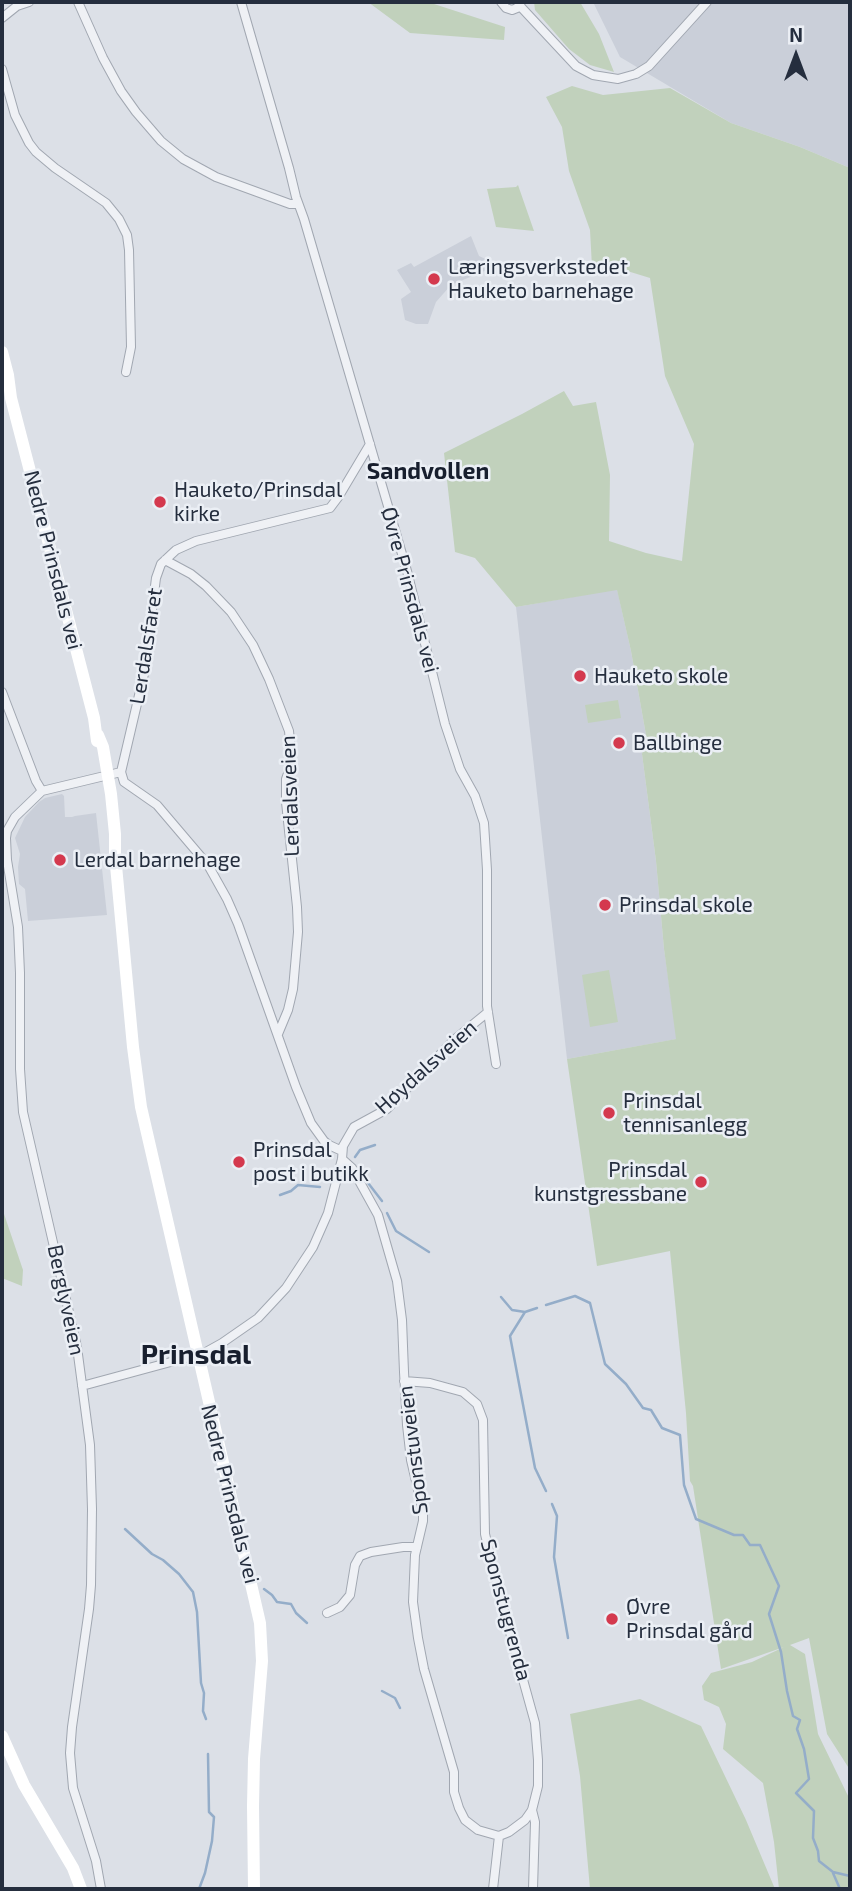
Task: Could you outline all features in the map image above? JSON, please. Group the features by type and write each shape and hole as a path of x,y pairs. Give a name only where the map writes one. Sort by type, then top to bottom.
{"main road":[{"name":"Nedre Prinsdals vei","path":"2,352 8,375 6,390 97,735 111,774 115,855 141,1107 197,1356 256,1599 262,1661 253,1790 254,1889"},
{"path":"2,1735 24,1785 74,1868 81,1889"}],"street":[{"path":"2,18 17,6 29,2"},
{"path":"78,2 121,91 161,141 183,159 215,177 290,204 298,204"},
{"name":"Øvre Prinsdals vei","path":"241,2 407,570 445,724 460,769 484,823 488,1012 496,1064"},
{"path":"501,2 508,10 515,9 520,4 576,66 593,75 618,79 636,74 649,66 707,2"},
{"path":"2,69 15,115 29,143 55,168 106,203 127,235 131,351 125,372"},
{"name":"Lerdalsfaret","path":"111,774 144,674 156,578 161,564 180,547 205,538 330,508 370,444"},
{"name":"Lerdalsveien","path":"165,560 191,574 206,586 237,621 253,645 289,731 291,751 286,779 286,802 298,932 293,989 278,1034"},
{"path":"2,692 42,791"},
{"name":"Berglyveien","path":"101,1889 96,1861 73,1788 70,1763 72,1727 91,1585 90,1454 77,1348 26,1127 21,1089 18,928 6,838 15,817 42,791 111,774"},
{"name":"Sponstuveien","path":"111,774 157,805 208,865 238,924 296,1087 314,1129 352,1168 378,1215 395,1271 402,1320 411,1460 423,1511 413,1577 416,1629 424,1669 454,1772 454,1792 459,1808 465,1820 478,1830 499,1836"},
{"name":"Høydalsveien","path":"82,1386 208,1352 270,1307 294,1277 322,1230 343,1146 354,1127 387,1109 454,1039 488,1012"},
{"name":"Sponstugrenda","path":"404,1381 453,1388 470,1397 481,1411 485,1430 485,1534 536,1723 538,1786 532,1810 536,1822 533,1889"},
{"path":"327,1613 340,1606 350,1595 355,1565 360,1556 417,1547"},
{"path":"493,1889 499,1836 525,1820 532,1810"}],"shaded area":[{"path":"593,2 850,2 850,168 731,123 620,57"},
{"name":"Læringsverkstedet Hauketo barnehage","path":"471,236 479,256 499,265 451,285 436,302 428,324 405,320 401,299 411,292 397,270 411,263 414,267"},
{"name":"Prinsdal skole","path":"617,589 646,735 642,754 677,1039 567,1059 516,607"},
{"name":"Lerdal barnehage","path":"62,794 65,817 96,813 107,915 28,921 25,889 19,884 20,854 15,838 25,817 39,802"}],"green space":[{"path":"368,2 434,4 505,27 504,40 410,33"},
{"path":"534,2 580,2 599,34 614,72 590,65 569,49 535,10"},
{"path":"572,86 603,95 670,88 731,123 850,168 850,1770 827,1734 809,1638 790,1645 805,1654 818,1734 850,1800 850,1889 779,1889 763,1783 723,1749 726,1724 719,1707 704,1700 702,1686 711,1673 752,1662 784,1647 721,1669 693,1486 690,1481 670,1251 597,1266 567,1059 676,1039 642,754 646,735 617,590 516,607 475,558 455,552 444,453 564,391 573,406 596,402 610,475 609,541 682,561 694,444 665,376 650,278 611,266 592,267 590,230 569,171 562,127 546,97"},
{"path":"518,185 534,231 496,227 487,189"},
{"path":"618,700 621,718 588,723 585,705"},
{"path":"609,970 618,1022 590,1027 582,975"},
{"path":"2,1208 23,1270 22,1286 2,1278"},
{"path":"640,1699 701,1726 746,1820 775,1889 590,1889 580,1776 570,1714"}],"waterway":[{"path":"355,1157 360,1150 375,1145"},
{"path":"365,1179 382,1201"},
{"path":"280,1195 298,1185 320,1187"},
{"path":"387,1213 396,1231 429,1252"},
{"path":"546,1305 575,1296 590,1303 605,1364 626,1384 643,1408 651,1410 662,1428 680,1435 684,1485 696,1519 734,1535 743,1535 750,1545 760,1545 779,1586 769,1614 781,1652 793,1716 800,1720 797,1729 804,1749 809,1779 796,1793 814,1811 813,1838 819,1861 833,1872 850,1876"},
{"path":"501,1297 512,1310 525,1312 537,1308"},
{"path":"525,1312 510,1336 535,1468 546,1491"},
{"path":"552,1504 557,1516 554,1557 568,1638"},
{"path":"125,1529 179,1574 193,1592 204,1693 203,1711 206,1719"},
{"path":"264,1589 277,1602 291,1604 307,1623"},
{"path":"382,1691 395,1698 400,1708"},
{"path":"199,1889 212,1841 214,1817 209,1812 208,1754"},
{"path":"833,1873 840,1889"}],"place":[{"name":"Læringsverkstedet Hauketo barnehage","path":"434,279"},
{"name":"Hauketo/Prinsdal kirke","path":"160,502"},
{"name":"Hauketo skole","path":"580,676"},
{"name":"Ballbinge","path":"619,743"},
{"name":"Lerdal barnehage","path":"60,860"},
{"name":"Prinsdal skole","path":"605,905"},
{"name":"Prinsdal tennisanlegg","path":"609,1113"},
{"name":"Prinsdal post i butikk","path":"239,1162"},
{"name":"Prinsdal kunstgressbane","path":"701,1182"},
{"name":"Øvre Prinsdal gård","path":"612,1619"}],"district":[{"name":"Sandvollen","path":"428,471"},
{"name":"Prinsdal","path":"196,1355"}]}
